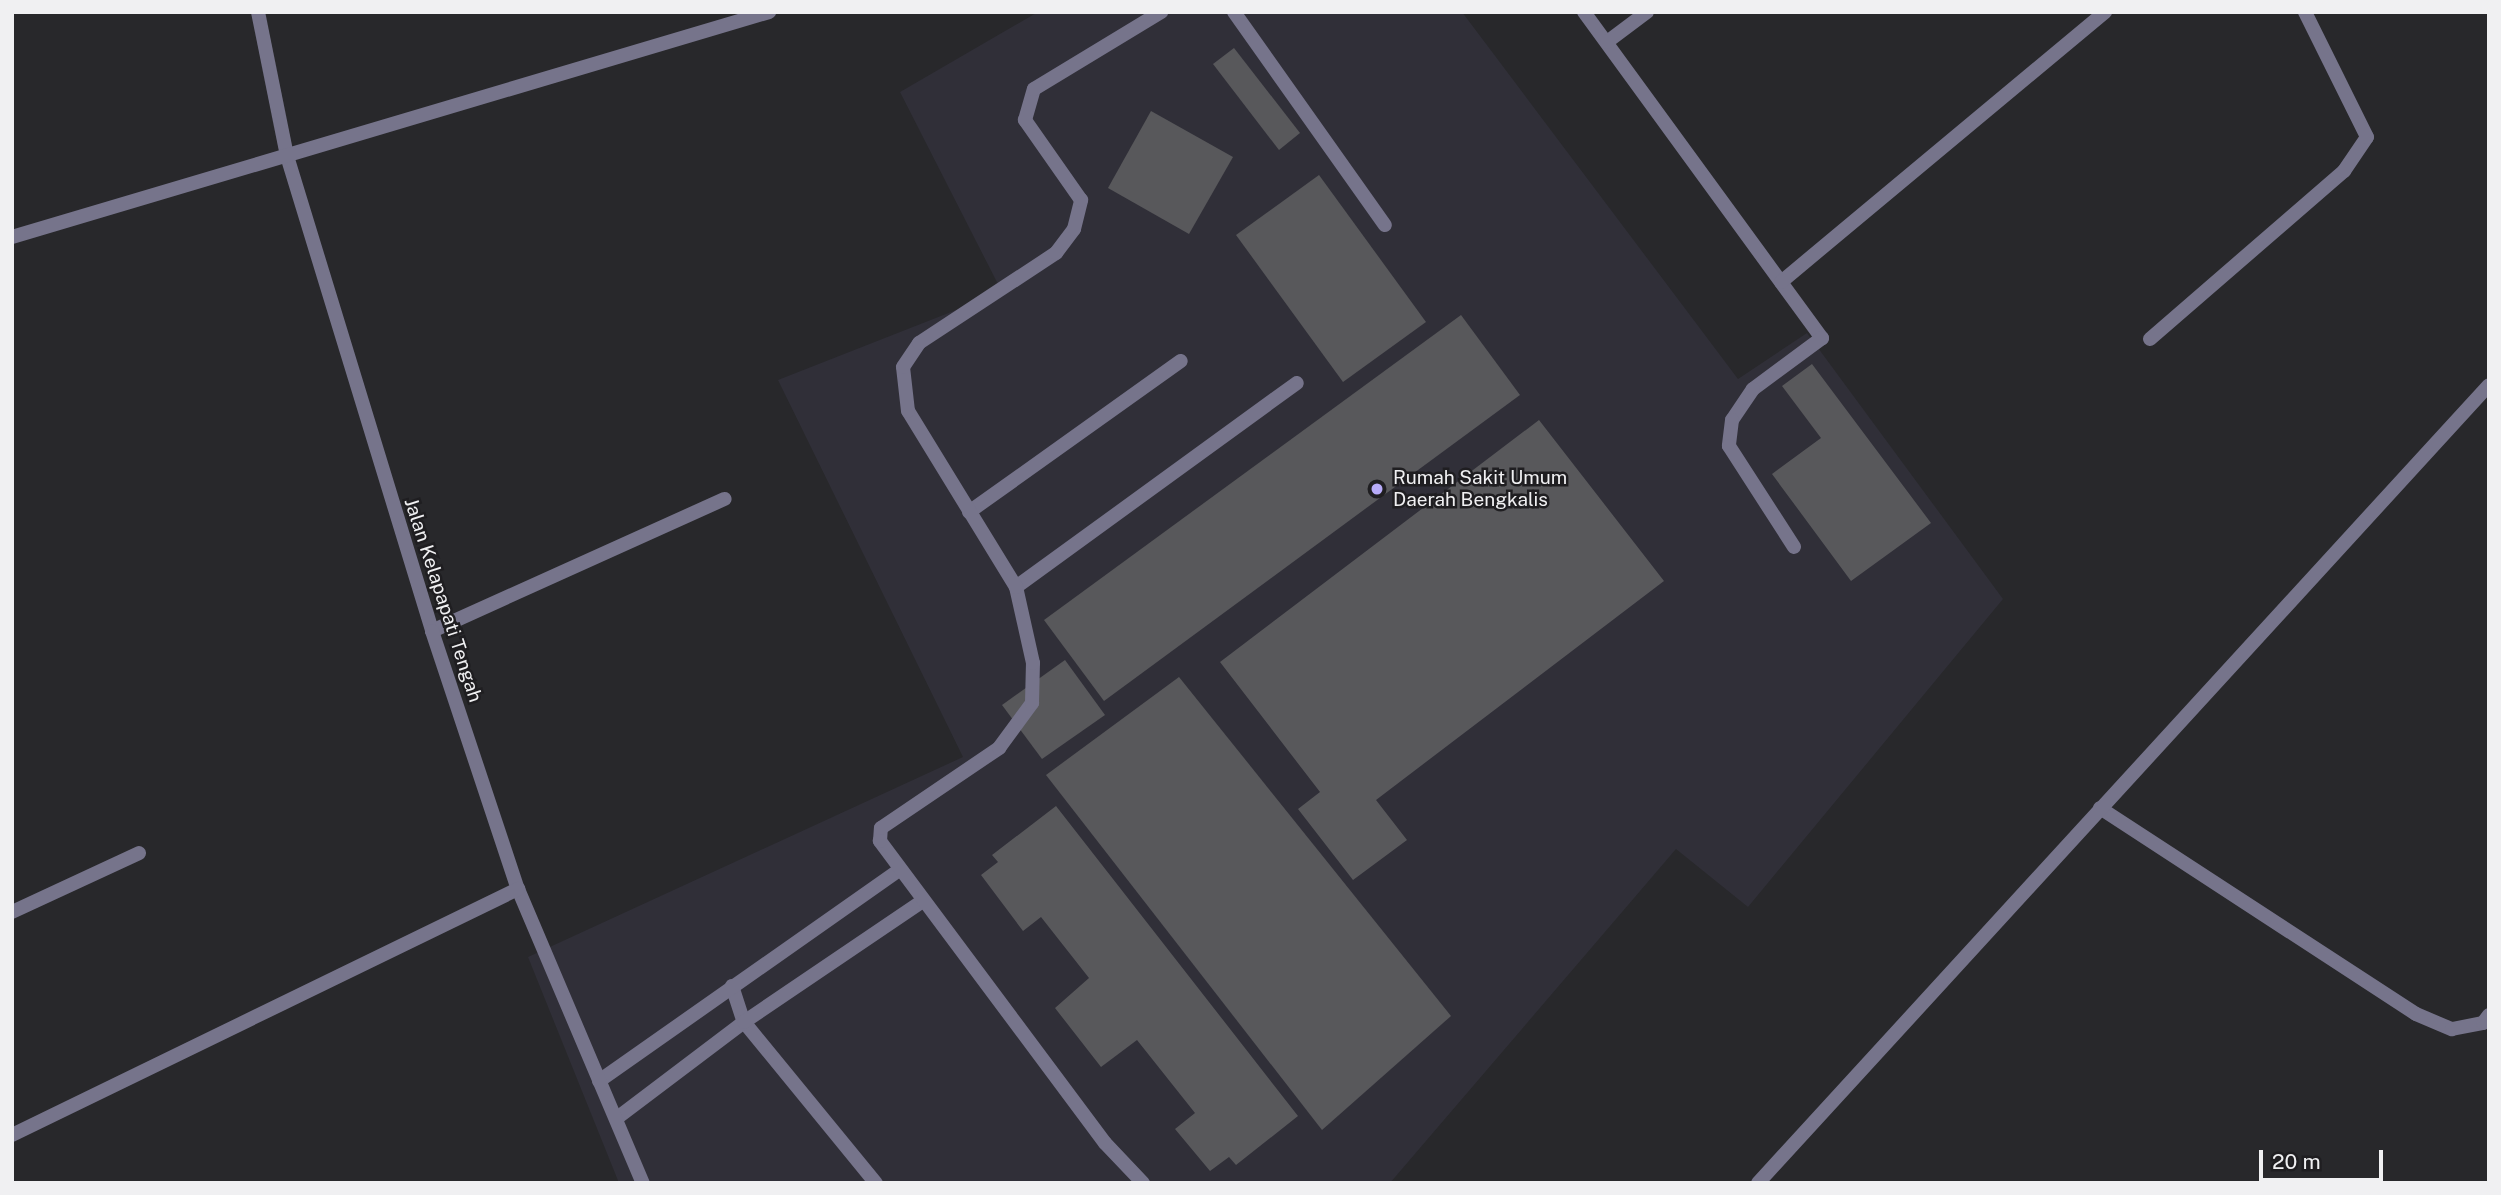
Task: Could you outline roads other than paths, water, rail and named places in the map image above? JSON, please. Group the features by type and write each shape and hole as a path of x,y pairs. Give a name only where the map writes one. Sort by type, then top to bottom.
{"street":[{"name":"Jalan Kelapapati Tengah","path":"258,12 287,156 432,631 519,889 643,1183"},
{"path":"12,237 769,12"},
{"path":"1143,1183 1105,1143 898,871 880,841 881,828 999,748 1032,703 1033,663 1016,587 908,411 902,367 919,343 1056,253 1074,229 1081,200 1025,120 1034,89 1161,12"},
{"path":"1234,12 1385,225"},
{"path":"1584,12 1822,338 1753,389 1732,421 1729,446 1794,547"},
{"path":"1607,42 1647,12"},
{"path":"1781,282 2105,12"},
{"path":"2150,340 2344,171 2367,137 2305,12"},
{"path":"969,512 1181,361"},
{"path":"1016,587 1297,383"},
{"path":"1758,1183 2489,386"},
{"path":"432,631 725,499"},
{"path":"2100,808 2416,1014 2452,1029 2483,1023 2489,1015"},
{"path":"12,912 139,853"},
{"path":"599,1080 898,871"},
{"path":"12,1135 519,889"},
{"path":"617,1118 744,1022 923,901"},
{"path":"732,986 744,1022 808,1093 876,1183"}],"place":[{"name":"Rumah Sakit Umum Daerah Bengkalis","path":"1377,489"}]}
